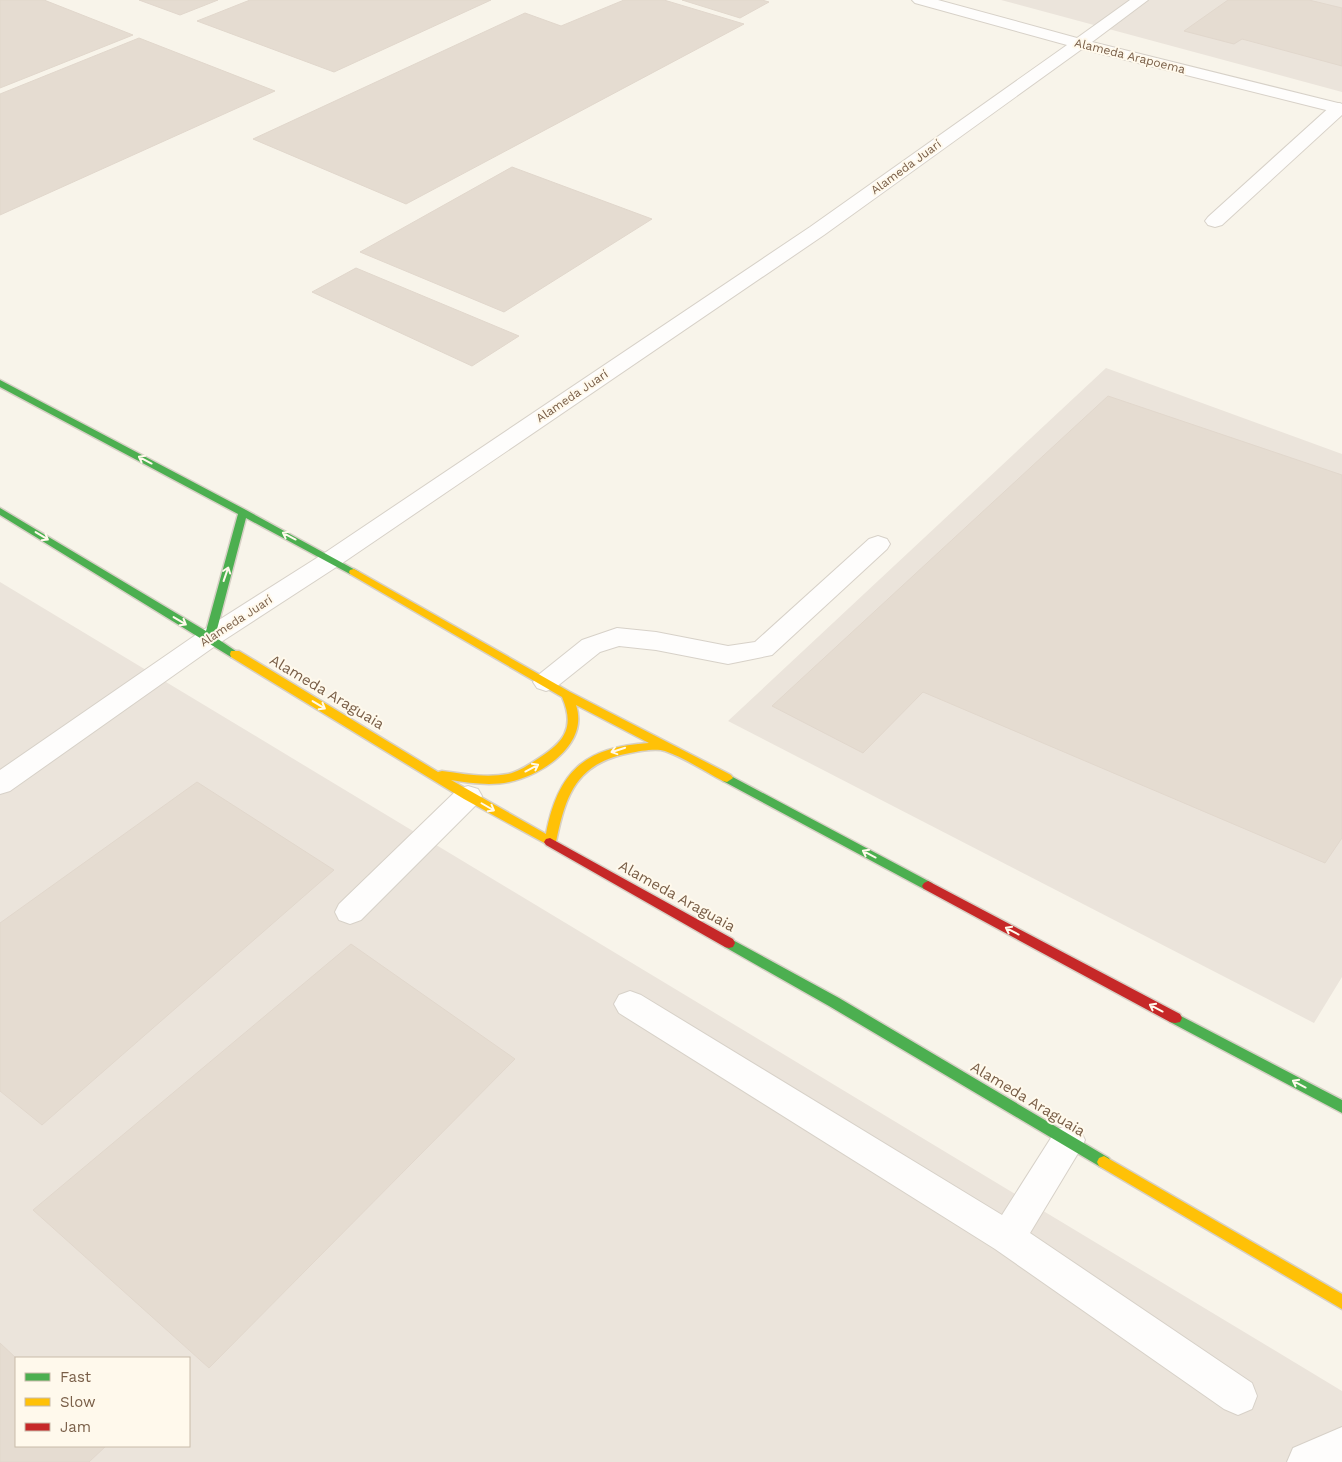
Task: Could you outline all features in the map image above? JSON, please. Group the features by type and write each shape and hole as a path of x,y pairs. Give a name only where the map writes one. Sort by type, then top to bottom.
{"street":[{"name":"Alameda Arapoema","path":"920,0 1078,43 1341,108"},
{"name":"Alameda Juarí","path":"5,774 209,638 332,559 816,231 1140,0"},
{"path":"1215,221 1341,108"},
{"path":"0,383 332,559 556,689 1342,1107"},
{"name":"Alameda Araguaia","path":"0,511 468,796 834,1002 1342,1302"},
{"path":"209,638 243,512"},
{"path":"556,689 591,646 617,637 656,641 728,654 763,649 878,544"},
{"path":"433,774 485,780 510,778 534,768 554,754 569,740 574,720 570,702 556,689"},
{"path":"550,842 556,803 566,786 581,768 603,755 629,746 666,746"},
{"path":"350,912 468,796"},
{"path":"630,1004 1008,1238 1238,1396"},
{"path":"1008,1238 1068,1140"},
{"path":"1307,1462 1342,1446"}],"shaded area":[{"path":"1001,0 1342,0 1342,92"},
{"path":"1106,368 1342,454 1342,977 1314,1023 728,721"},
{"path":"0,582 1342,1391 1342,1462 0,1462"}],"building":[{"path":"0,0 44,0 133,35 0,88"},
{"path":"139,0 218,0 180,15"},
{"path":"250,0 491,0 334,72 197,21"},
{"path":"624,0 664,0 744,24 406,204 253,139 525,13 561,26"},
{"path":"682,0 762,0 769,2 740,18"},
{"path":"1228,0 1309,0 1342,8 1342,66 1242,39 1234,44 1184,31"},
{"path":"139,38 275,91 0,215 0,94"},
{"path":"512,167 652,219 504,312 360,252"},
{"path":"356,268 519,336 472,366 312,292"},
{"path":"1108,396 1342,475 1342,838 1325,863 923,692 863,753 772,706"},
{"path":"197,782 334,870 42,1125 0,1091 0,923"},
{"path":"351,944 515,1059 209,1368 33,1210"},
{"path":"0,1343 15,1357 15,1447 105,1447 89,1462 0,1462"}],"traffic: fast":[{"path":"0,383 354,572"},
{"path":"0,511 235,654"},
{"path":"209,638 243,512"},
{"path":"727,778 928,886"},
{"path":"729,943 834,1002 1104,1162"},
{"path":"1175,1018 1342,1107"}],"traffic: slow":[{"path":"354,572 566,695 727,778"},
{"path":"235,654 468,796 550,842"},
{"path":"442,775 483,780 508,778 516,776 549,758 565,743 573,727 571,707 566,695"},
{"path":"550,842 562,796 571,780 583,767 598,758 616,752 662,746"},
{"path":"1104,1162 1342,1302"}],"traffic: jam":[{"path":"550,842 729,943"},
{"path":"928,886 1175,1018"}]}
